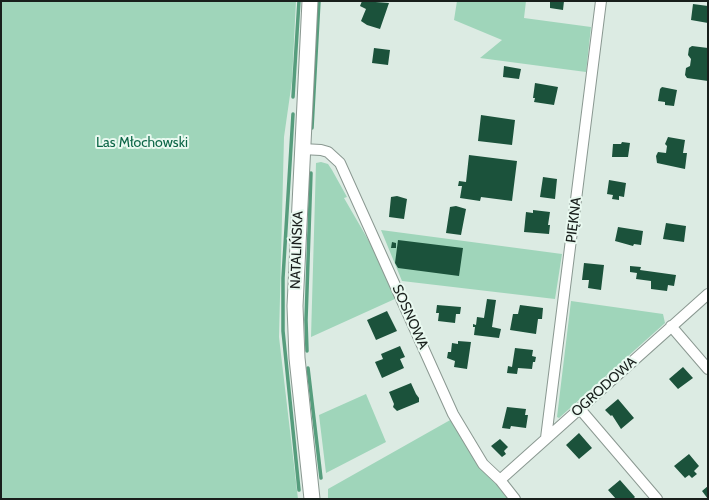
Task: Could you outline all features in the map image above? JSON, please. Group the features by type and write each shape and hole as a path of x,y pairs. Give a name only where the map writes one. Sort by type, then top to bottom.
{"main road":[{"name":"NATALIŃSKA","path":"310,1 295,306 297,358 312,499"}],"street":[{"name":"PIĘKNA","path":"546,438 602,1"},
{"name":"SOSNOWA","path":"302,149 328,152 340,163 453,414 483,464 500,480 514,499"},
{"name":"OGRODOWA","path":"500,480 708,294"},
{"path":"671,326 708,369"},
{"path":"580,409 657,499"}],"green space":[{"name":"Las Młochowski","path":"1,1 296,1 292,81 284,137 279,337 298,499 1,499"},
{"path":"457,1 526,1 524,18 591,27 586,72 480,58 502,40 454,20"},
{"path":"321,162 328,164 332,170 347,197 344,198 377,255 397,298 311,337 316,163"},
{"path":"381,230 562,254 555,299 402,281"},
{"path":"571,301 663,314 665,323 559,418 557,417"},
{"path":"366,394 386,442 326,473 319,415"},
{"path":"452,419 480,466 509,499 328,499 328,489"}],"building":[{"path":"362,1 389,3 380,29 367,25 361,21 366,9 360,6"},
{"path":"550,1 564,1 563,10 550,8"},
{"path":"693,4 708,6 708,23 691,20"},
{"path":"692,46 708,48 708,81 687,78 685,75 686,68 690,66 691,59 688,55 689,48"},
{"path":"374,48 390,50 388,65 372,63"},
{"path":"504,66 521,69 519,79 503,77"},
{"path":"535,83 558,87 554,105 534,102 535,98 533,98"},
{"path":"662,87 677,90 674,106 665,105 665,102 658,101 660,89"},
{"path":"481,115 515,120 512,145 478,141"},
{"path":"668,137 685,140 683,153 687,153 685,169 657,163 656,156 658,152 666,153 667,146 665,144"},
{"path":"622,142 630,143 628,157 612,157 613,144 621,144"},
{"path":"469,155 517,161 512,201 481,197 480,201 460,198 462,186 458,186 459,181 466,182"},
{"path":"543,177 557,179 555,199 540,197"},
{"path":"609,180 626,183 624,197 619,196 619,200 612,199 613,195 607,194"},
{"path":"397,196 407,199 404,219 389,217 391,197"},
{"path":"456,206 466,209 461,235 446,233 450,207"},
{"path":"533,210 550,212 548,225 550,225 549,234 524,232 526,212 533,213"},
{"path":"666,223 686,226 684,242 663,239"},
{"path":"618,227 643,231 641,245 634,244 633,246 615,241"},
{"path":"398,240 463,248 459,276 398,268 395,263"},
{"path":"392,242 396,243 396,248 391,248"},
{"path":"584,263 604,265 601,290 588,288 589,280 582,280"},
{"path":"630,266 641,267 640,270 676,275 674,286 668,285 667,291 651,289 651,281 636,279 637,273 630,272"},
{"path":"487,299 496,300 492,327 501,329 499,338 474,335 475,327 473,327 473,324 476,325 477,317 484,318"},
{"path":"437,305 461,307 460,314 456,314 455,323 438,321 439,313 436,313"},
{"path":"520,305 543,308 542,319 538,319 536,334 510,330 513,314 518,314"},
{"path":"387,311 397,331 376,340 367,320"},
{"path":"458,341 471,342 467,369 454,367 455,361 447,358 448,352 451,352 452,343 458,344"},
{"path":"400,346 405,357 400,359 404,368 382,378 375,362 383,359 381,354"},
{"path":"515,348 533,350 532,356 536,357 535,362 533,362 532,369 518,368 517,374 507,373 508,366 512,367"},
{"path":"683,367 693,378 678,389 669,379"},
{"path":"411,383 419,398 419,402 397,411 393,407 394,404 389,392"},
{"path":"618,399 634,418 621,429 612,415 611,416 605,410"},
{"path":"507,407 526,409 525,415 528,415 526,428 511,426 510,429 502,428"},
{"path":"579,433 592,448 579,459 566,445"},
{"path":"500,439 508,447 504,451 506,454 502,457 491,446"},
{"path":"689,454 699,466 694,471 697,474 692,478 689,475 685,478 674,466"},
{"path":"620,480 635,497 633,499 616,499 608,490"},
{"path":"708,486 708,499 702,491"}],"waterway":[{"path":"293,97 299,1"},
{"path":"312,128 319,1"},
{"path":"293,114 283,278 283,331 299,490"},
{"path":"307,351 306,320 311,173"},
{"path":"308,368 321,478"}]}
